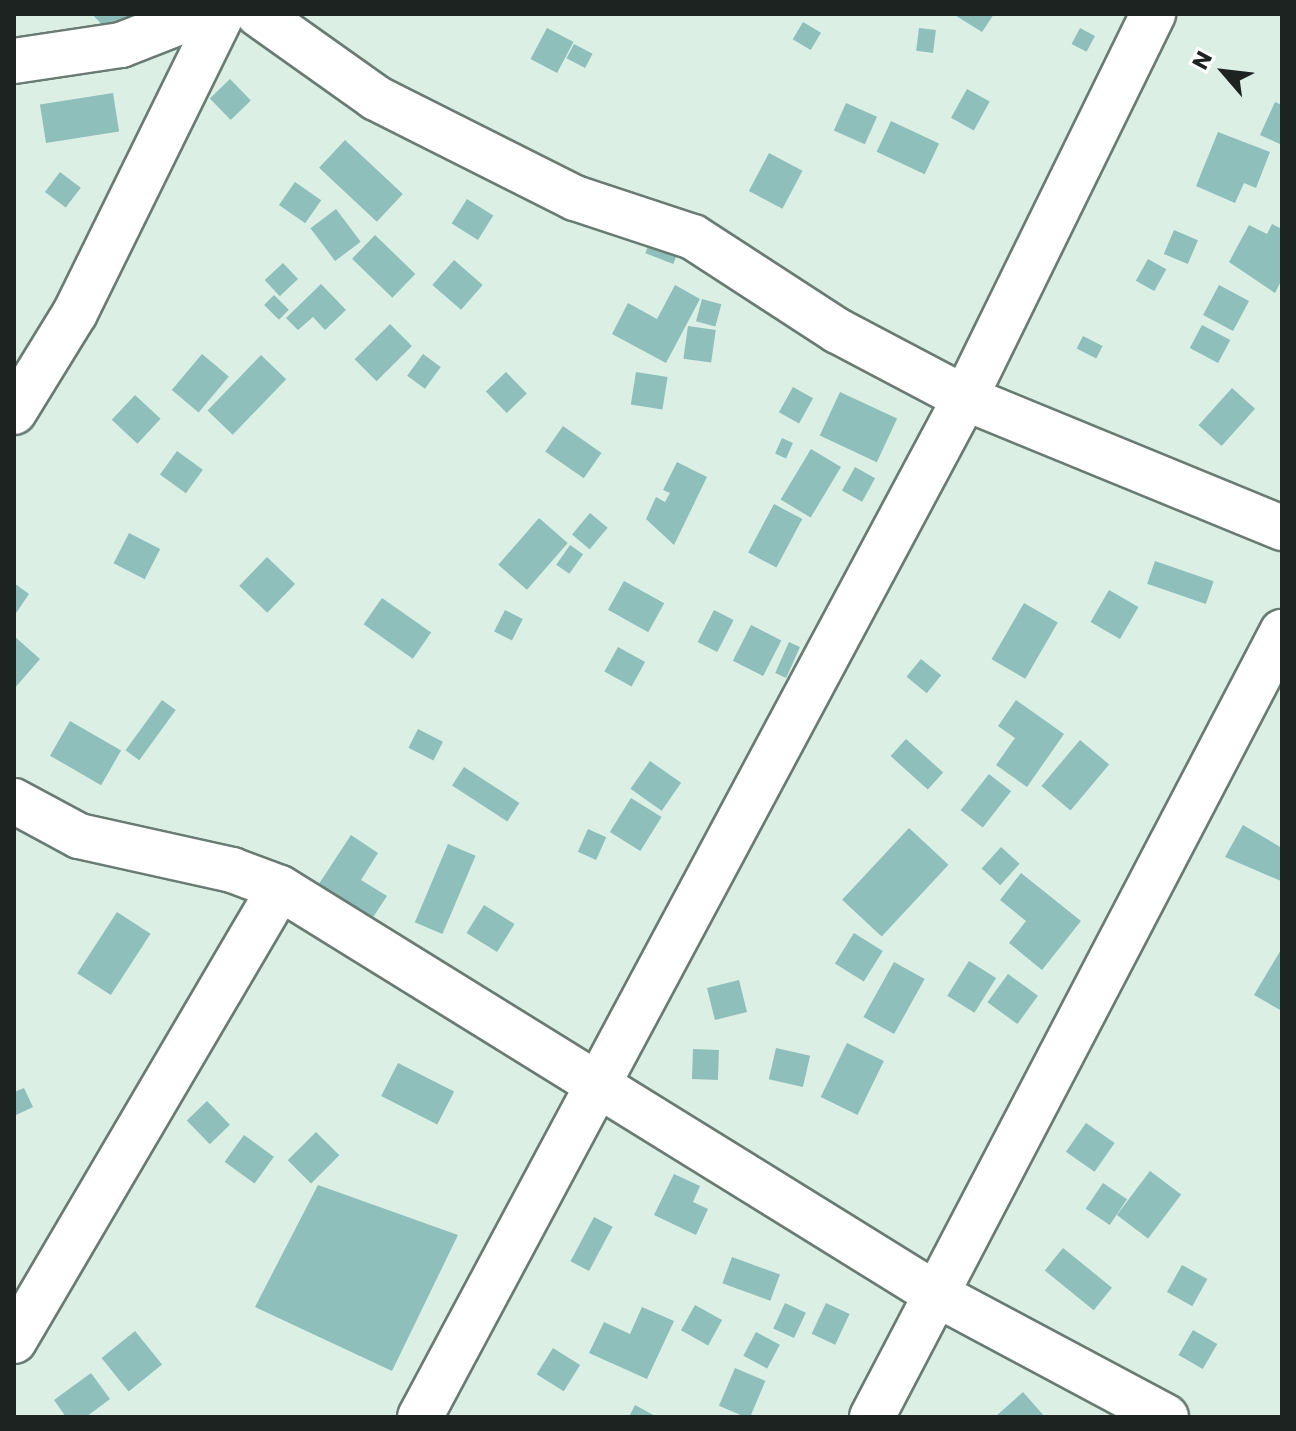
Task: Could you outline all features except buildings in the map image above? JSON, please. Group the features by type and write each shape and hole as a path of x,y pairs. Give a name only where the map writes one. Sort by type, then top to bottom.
{"street":[{"path":"14,61 121,45 200,14"},
{"path":"14,412 75,313 222,14"},
{"path":"258,14 376,98 575,198 693,237 838,331 965,398 1282,528"},
{"path":"420,1417 592,1084 965,398 1153,14"},
{"path":"872,1417 934,1293 1282,632"},
{"path":"14,801 79,836 232,870 280,888 934,1293 1166,1417"},
{"path":"14,1341 280,888"}]}
